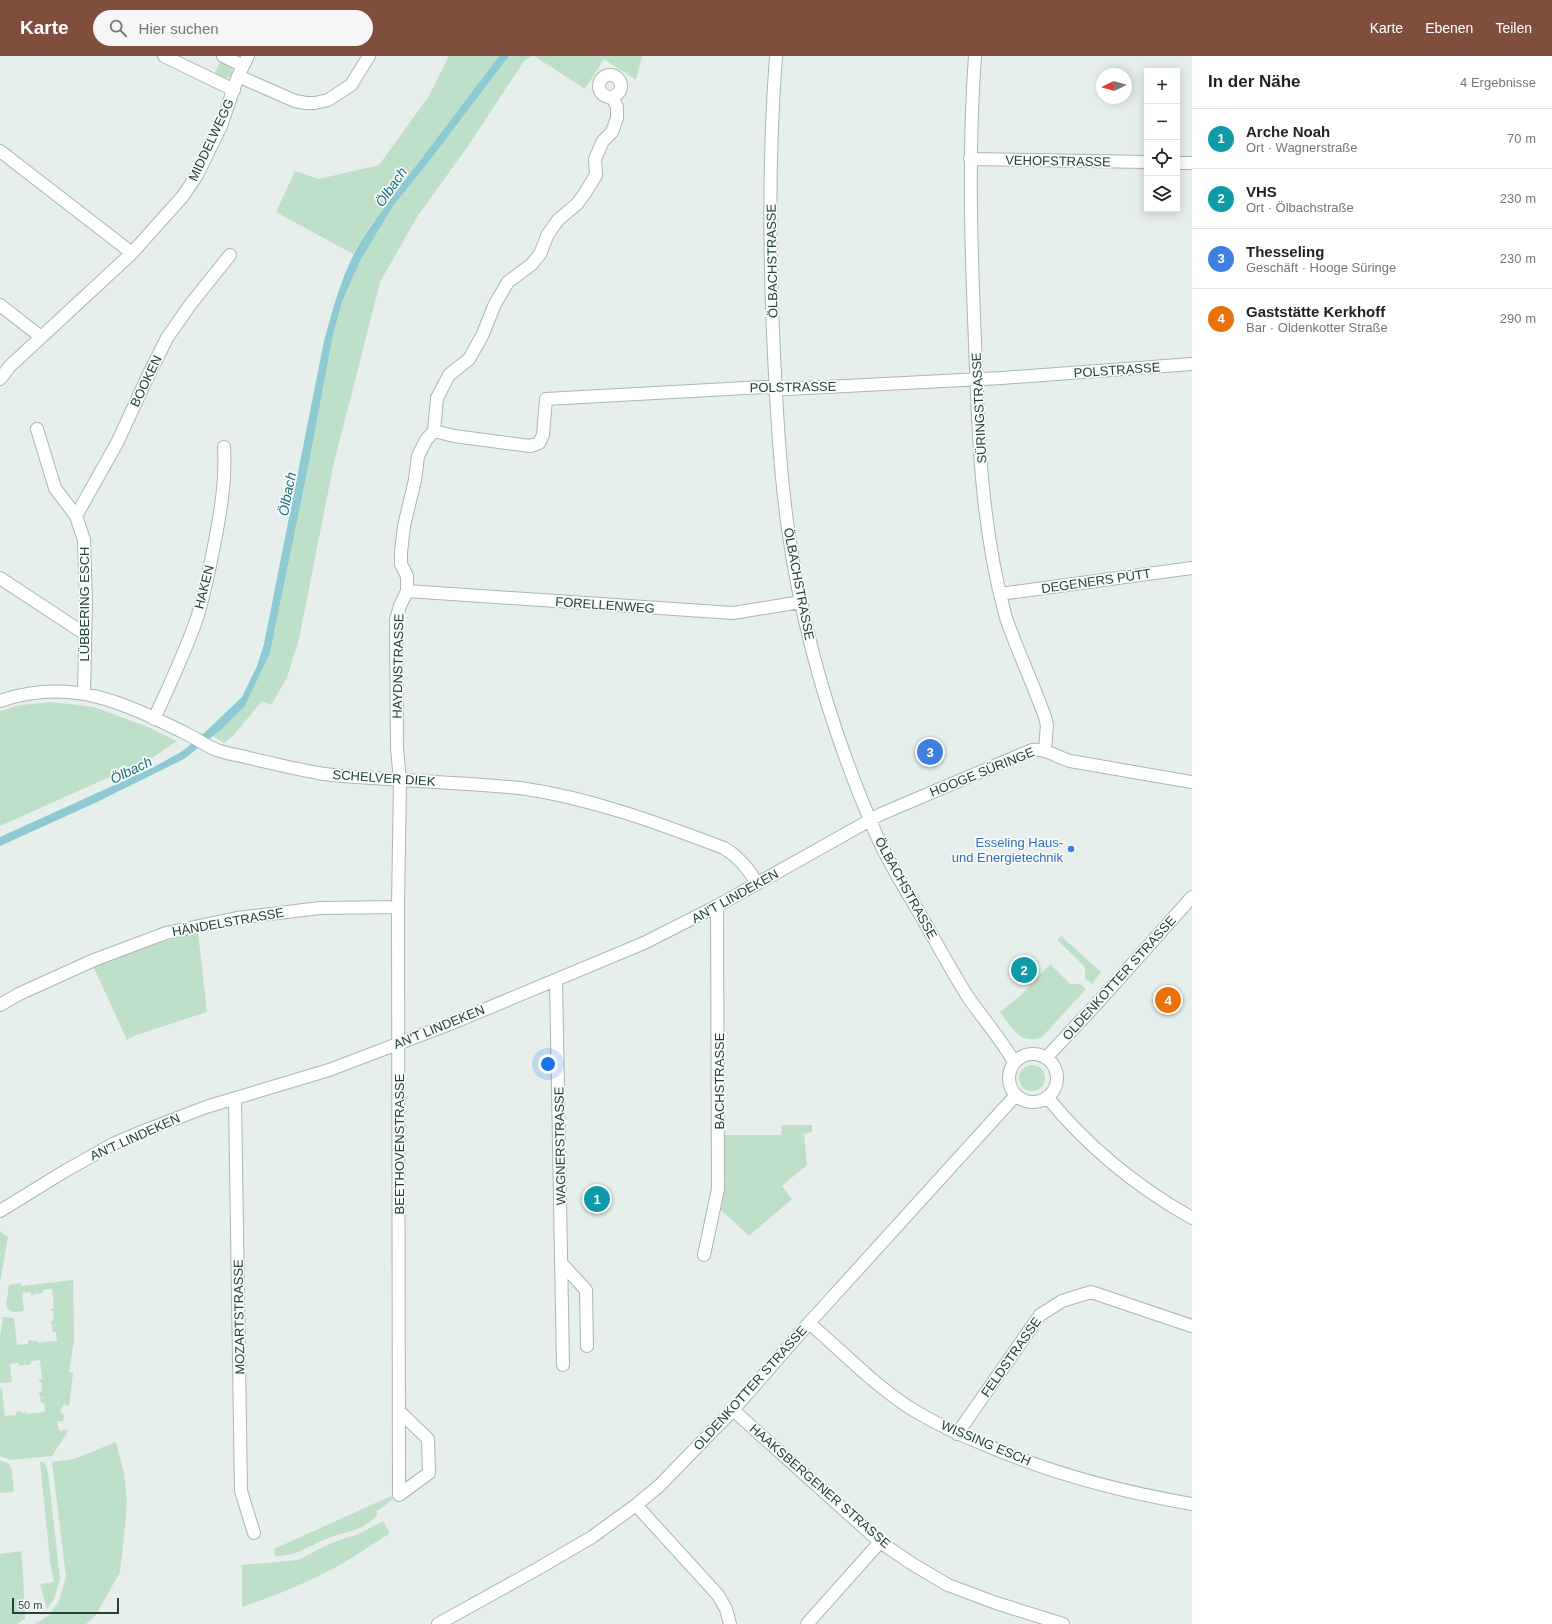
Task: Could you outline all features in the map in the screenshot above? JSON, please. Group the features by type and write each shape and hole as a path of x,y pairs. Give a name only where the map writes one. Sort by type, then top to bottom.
{"street":[{"path":"164,56 234,90"},
{"path":"223,56 243,66 295,101 306,104 328,100 351,86 369,56"},
{"name":"ÖLBACHSTRASSE","path":"776,56 770,203 770,252 776,388 785,506 801,602 827,699 870,821 900,880 949,965 969,998 1014,1062"},
{"name":"SÜRINGSTRASSE","path":"975,56 970,159 970,226 976,379 982,465 989,531 1000,594 1005,615 1045,717 1047,725 1044,750"},
{"name":"MIDDELWEGG","path":"0,379 10,366 132,253 183,196 197,176 221,126 243,66"},
{"path":"407,591 407,576 401,564 404,526 415,480 418,456 426,440 434,431 437,398 449,375 469,359 482,336 494,304 508,282 532,264 540,254 548,234 558,220 577,204 596,175 595,159 603,141 612,132 617,118 617,107 612,97"},
{"path":"0,151 132,253"},
{"name":"VEHOFSTRASSE","path":"970,159 1144,162"},
{"path":"1180,163 1192,163"},
{"name":"BOOKEN","path":"76,516 117,443 167,338 190,305 230,255"},
{"path":"0,305 41,337"},
{"name":"POLSTRASSE","path":"434,431 454,436 524,445 535,445 539,443 543,435 546,399 764,387 794,389 976,379 1192,364"},
{"name":"LÜBBERING ESCH","path":"37,429 55,488 76,516 84,540 86,576 84,693"},
{"name":"HAKEN","path":"154,719 185,650 197,617 208,573 225,486 226,468 224,447"},
{"name":"DEGENERS PÜTT","path":"1000,594 1192,568"},
{"path":"0,578 85,634"},
{"name":"FORELLENWEG","path":"407,591 733,614 801,602"},
{"name":"HAYDNSTRASSE","path":"400,780 397,748 396,620 400,606 407,591"},
{"name":"SCHELVER DIEK","path":"0,701 15,696 38,692 56,691 84,693 107,699 154,719 216,750 261,761 319,773 520,788 589,802 644,819 724,848 737,856 750,871 757,884"},
{"name":"HOOGE SÜRINGE","path":"870,821 881,814 1032,750 1044,750 1059,758 1070,761 1192,782"},
{"name":"BEETHOVENSTRASSE","path":"399,1412 428,1439 429,1473 399,1495 398,907 400,780"},
{"name":"AN'T LINDEKEN","path":"0,1211 65,1171 113,1144 178,1117 330,1070 399,1044 644,943 718,906 870,821"},
{"name":"OLDENKOTTER STRASSE","path":"1046,1058 1102,999 1192,897"},
{"name":"BACHSTRASSE","path":"704,1255 718,1189 718,906"},
{"name":"HÄNDELSTRASSE","path":"0,1005 19,994 94,960 166,933 237,918 320,908 398,907"},
{"name":"WAGNERSTRASSE","path":"556,980 563,1365"},
{"path":"1032,1054 1046,1058 1055,1070 1055,1085 1052,1092 1047,1097 1039,1101 1031,1102 1023,1100 1016,1095 1009,1083 1010,1069 1014,1062 1026,1055 1032,1054"},
{"name":"OLDENKOTTER STRASSE","path":"438,1624 585,1541 636,1505 659,1486 733,1410 809,1323 1016,1095"},
{"path":"1047,1097 1068,1122 1102,1154 1145,1189 1192,1218"},
{"name":"MOZARTSTRASSE","path":"235,1099 241,1491 254,1533"},
{"path":"562,1264 586,1290 587,1346"},
{"name":"FELDSTRASSE","path":"957,1434 1040,1315 1062,1301 1091,1292 1192,1326"},
{"name":"WISSING ESCH","path":"809,1323 860,1370 907,1406 957,1434 1023,1461 1094,1483 1167,1500 1192,1504"},
{"name":"HAAKSBERGENER STRASSE","path":"733,1410 880,1542 948,1585 996,1603 1063,1624"},
{"path":"636,1505 718,1595 726,1609 730,1624"},
{"path":"808,1624 880,1542"}],"green space":[{"path":"449,56 499,56 370,226 353,254 276,212 295,171 319,179 379,165 429,96"},
{"path":"509,56 533,56 524,61 468,146 417,217 380,282 333,467 299,639 287,678 271,705 262,701 234,735 224,743 213,736 245,706 270,653 309,463 333,335 342,302 360,261 393,206 427,164"},
{"path":"534,56 642,56 636,80 604,59 585,89"},
{"path":"220,62 231,67 232,72 230,77 225,78 215,73"},
{"path":"51,702 94,707 148,727 177,741 152,758 0,826 0,711 21,705"},
{"path":"198,932 207,1012 136,1035 127,1040 93,966 142,948"},
{"path":"1061,936 1101,972 1092,984 1085,978 1085,967 1057,940"},
{"path":"1050,964 1070,984 1080,984 1086,989 1041,1038 1027,1039 1012,1029 1000,1012 1020,996"},
{"path":"1032,1065 1041,1069 1045,1078 1041,1087 1032,1091 1023,1087 1019,1078 1023,1069"},
{"path":"782,1125 812,1125 812,1132 804,1134 807,1165 782,1186 792,1199 749,1236 721,1210 724,1192 724,1135 781,1135"},
{"path":"0,1231 8,1237 0,1282"},
{"path":"73,1280 74,1340 69,1372 73,1373 69,1406 64,1404 60,1411 64,1415 63,1421 57,1422 60,1431 66,1429 68,1431 52,1456 11,1460 0,1456 0,1388 2,1389 5,1416 16,1415 16,1412 21,1411 22,1414 23,1412 26,1414 45,1412 44,1403 41,1403 40,1398 45,1397 40,1397 39,1392 42,1391 41,1382 39,1382 39,1380 42,1379 40,1360 31,1361 31,1364 26,1365 24,1360 25,1365 19,1366 19,1363 10,1364 12,1382 0,1383 0,1336 3,1317 14,1318 17,1345 28,1344 28,1341 33,1340 34,1343 34,1341 37,1341 38,1343 57,1341 56,1332 53,1332 52,1327 57,1325 52,1326 51,1321 54,1320 53,1311 51,1311 51,1309 54,1308 52,1289 43,1290 43,1293 38,1294 36,1289 37,1294 31,1295 31,1292 22,1293 24,1311 14,1312 6,1306 9,1285 21,1283 21,1286"},
{"path":"116,1442 124,1473 127,1502 120,1572 96,1615 86,1624 34,1624 48,1616 59,1601 66,1577 52,1462 74,1459"},
{"path":"0,1460 9,1464 12,1471 14,1492 0,1493"},
{"path":"40,1462 44,1462 48,1472 60,1579 54,1599 47,1609 40,1584 54,1582 50,1561"},
{"path":"391,1496 392,1500 376,1512 378,1514 372,1520 361,1527 331,1537 297,1552 283,1556 275,1556 274,1549"},
{"path":"383,1521 390,1533 349,1560 307,1582 242,1607 242,1565 298,1560 331,1543 359,1534"},
{"path":"21,1551 25,1619 17,1624 0,1624 0,1554"}],"water":[{"path":"499,56 509,56 427,164 393,206 360,261 342,302 333,335 309,463 270,653 245,706 224,727 184,759 97,802 0,846 0,837 152,768 181,752 200,737 242,697 257,666 264,644 324,341 337,297 349,264 364,236 384,208"}],"place":[{"name":"Thesseling","path":"930,752"},
{"name":"Esseling Haus- und Energietechnik","path":"1071,849"},
{"name":"VHS","path":"1024,970"},
{"name":"Gaststätte Kerkhoff","path":"1168,1000"},
{"name":"Arche Noah","path":"597,1199"}],"water label":[{"name":"Ölbach","path":"391,187"},
{"name":"Ölbach","path":"287,494"},
{"name":"Ölbach","path":"131,770"}]}
